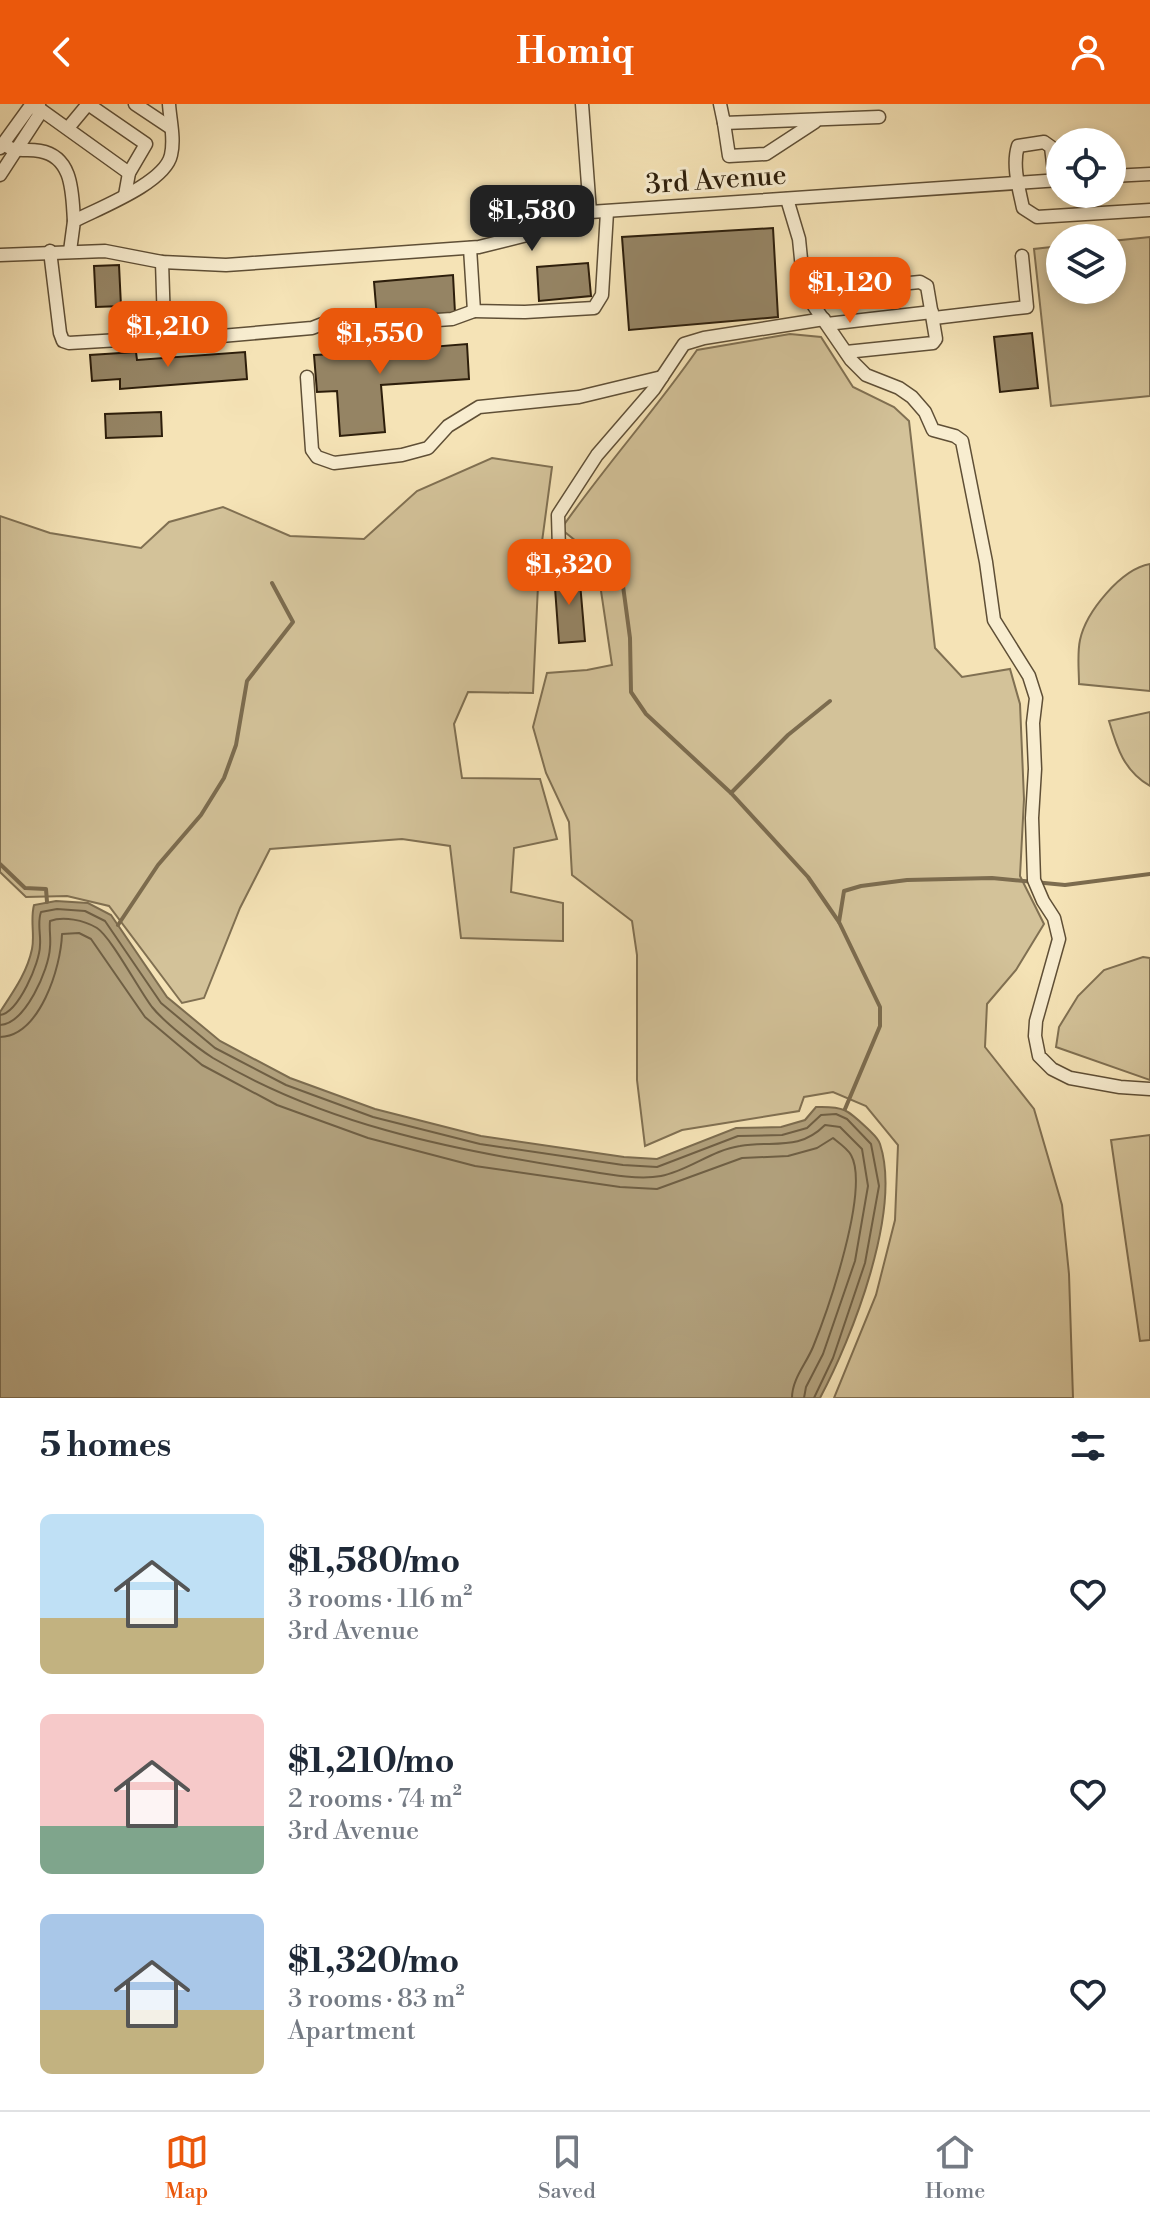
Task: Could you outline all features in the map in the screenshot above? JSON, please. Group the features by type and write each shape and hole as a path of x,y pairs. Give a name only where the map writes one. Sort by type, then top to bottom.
{"street":[{"path":"68,128 88,104 146,144 129,173 125,195"},
{"path":"135,104 171,128"},
{"path":"74,221 156,178 168,165 172,149 169,104"},
{"path":"582,104 590,212"},
{"path":"720,104 729,156 766,154 818,120"},
{"path":"0,175 39,115 38,106"},
{"path":"70,251 74,221 71,184 63,166 46,153 14,151 1,146 29,108 38,106 129,173"},
{"path":"724,123 879,117"},
{"path":"1046,143 1024,143 1016,151 1023,208 1037,217 1150,210"},
{"path":"1126,175 1150,174"},
{"name":"3rd Avenue","path":"0,255 105,251 162,262 226,265 470,248 500,244 531,234 567,216 590,212 1046,181"},
{"path":"787,199 799,239 806,293 846,352 866,375 899,388 912,397 925,412 933,430 962,441 994,620 1029,676 1036,698 1033,723 1034,880 1054,918 1059,939 1036,1021 1039,1056 1052,1069 1070,1078 1150,1089"},
{"path":"50,251 63,341 153,338 161,334 184,337 236,335 312,328 347,319 408,322 452,319 474,311 594,308 602,295 607,212"},
{"path":"470,248 474,311"},
{"path":"559,550 558,515 597,455 662,377 684,344 704,338 826,322 1027,307 1022,256"},
{"path":"161,334 164,324 162,262"},
{"path":"806,293 920,282 927,286 936,339 933,343 846,352"},
{"path":"307,377 312,450 317,457 334,463 402,455 428,448 448,426 479,407 579,397 662,377"}],"shaded area":[{"path":"1150,237 1150,396 1051,406 1034,249 1046,248 1046,304 1126,304 1126,240"},
{"path":"790,334 821,337 853,387 894,407 909,421 935,648 962,677 1010,669 1020,704 1024,799 1020,876 1044,924 1016,970 987,1004 985,1047 1034,1109 1062,1205 1069,1274 1073,1398 834,1398 876,1295 895,1220 898,1145 866,1106 833,1092 804,1097 799,1111 682,1130 645,1146 637,1080 637,955 632,921 572,875 569,822 546,773 533,727 547,673 612,665 596,557 561,529 697,350"},
{"path":"492,458 552,467 539,564 533,693 468,692 454,724 462,778 540,779 557,839 514,848 511,892 563,903 563,941 461,938 450,846 402,839 270,849 240,908 204,998 182,1003 109,906 67,896 26,897 0,872 0,516 50,533 141,548 169,522 223,507 290,536 364,539 417,491"},
{"path":"1150,564 1150,691 1079,684 1079,645 1089,617 1117,583"},
{"path":"1150,712 1150,786 1128,766 1109,721"},
{"path":"1143,957 1150,958 1150,1080 1056,1047 1059,1027 1078,996 1104,970"},
{"path":"1150,1135 1150,1340 1140,1341 1111,1140"}],"water":[{"path":"56,901 88,903 111,915 167,997 220,1041 290,1078 375,1109 481,1136 657,1159 736,1128 781,1127 805,1120 816,1107 834,1107 851,1114 880,1144 885,1172 884,1204 879,1238 859,1309 820,1398 0,1398 0,1012 30,958 34,905"}],"building":[{"path":"773,228 778,317 629,330 622,237"},
{"path":"588,263 591,296 539,301 537,267"},
{"path":"119,265 121,306 96,307 94,266"},
{"path":"453,275 455,313 377,318 374,282"},
{"path":"1032,333 1038,388 1000,392 994,337"},
{"path":"379,334 381,351 467,344 469,379 381,385 385,432 340,436 337,391 317,392 314,355 334,354 333,338"},
{"path":"136,352 137,360 245,352 247,379 120,389 120,379 92,381 90,355"},
{"path":"161,412 162,436 106,438 105,414"},
{"path":"579,571 585,641 559,643 554,574"}],"waterway":[{"path":"621,571 630,638 631,692 646,714 731,793"},
{"path":"118,925 158,865 201,815 224,778 236,745 247,681 293,622 272,583"},
{"path":"830,701 788,735 731,793 808,877 839,922"},
{"path":"0,864 25,888 46,889 47,902"},
{"path":"845,1109 880,1026 880,1007 839,922 844,891 907,880 992,878 1065,885 1150,874"}]}
